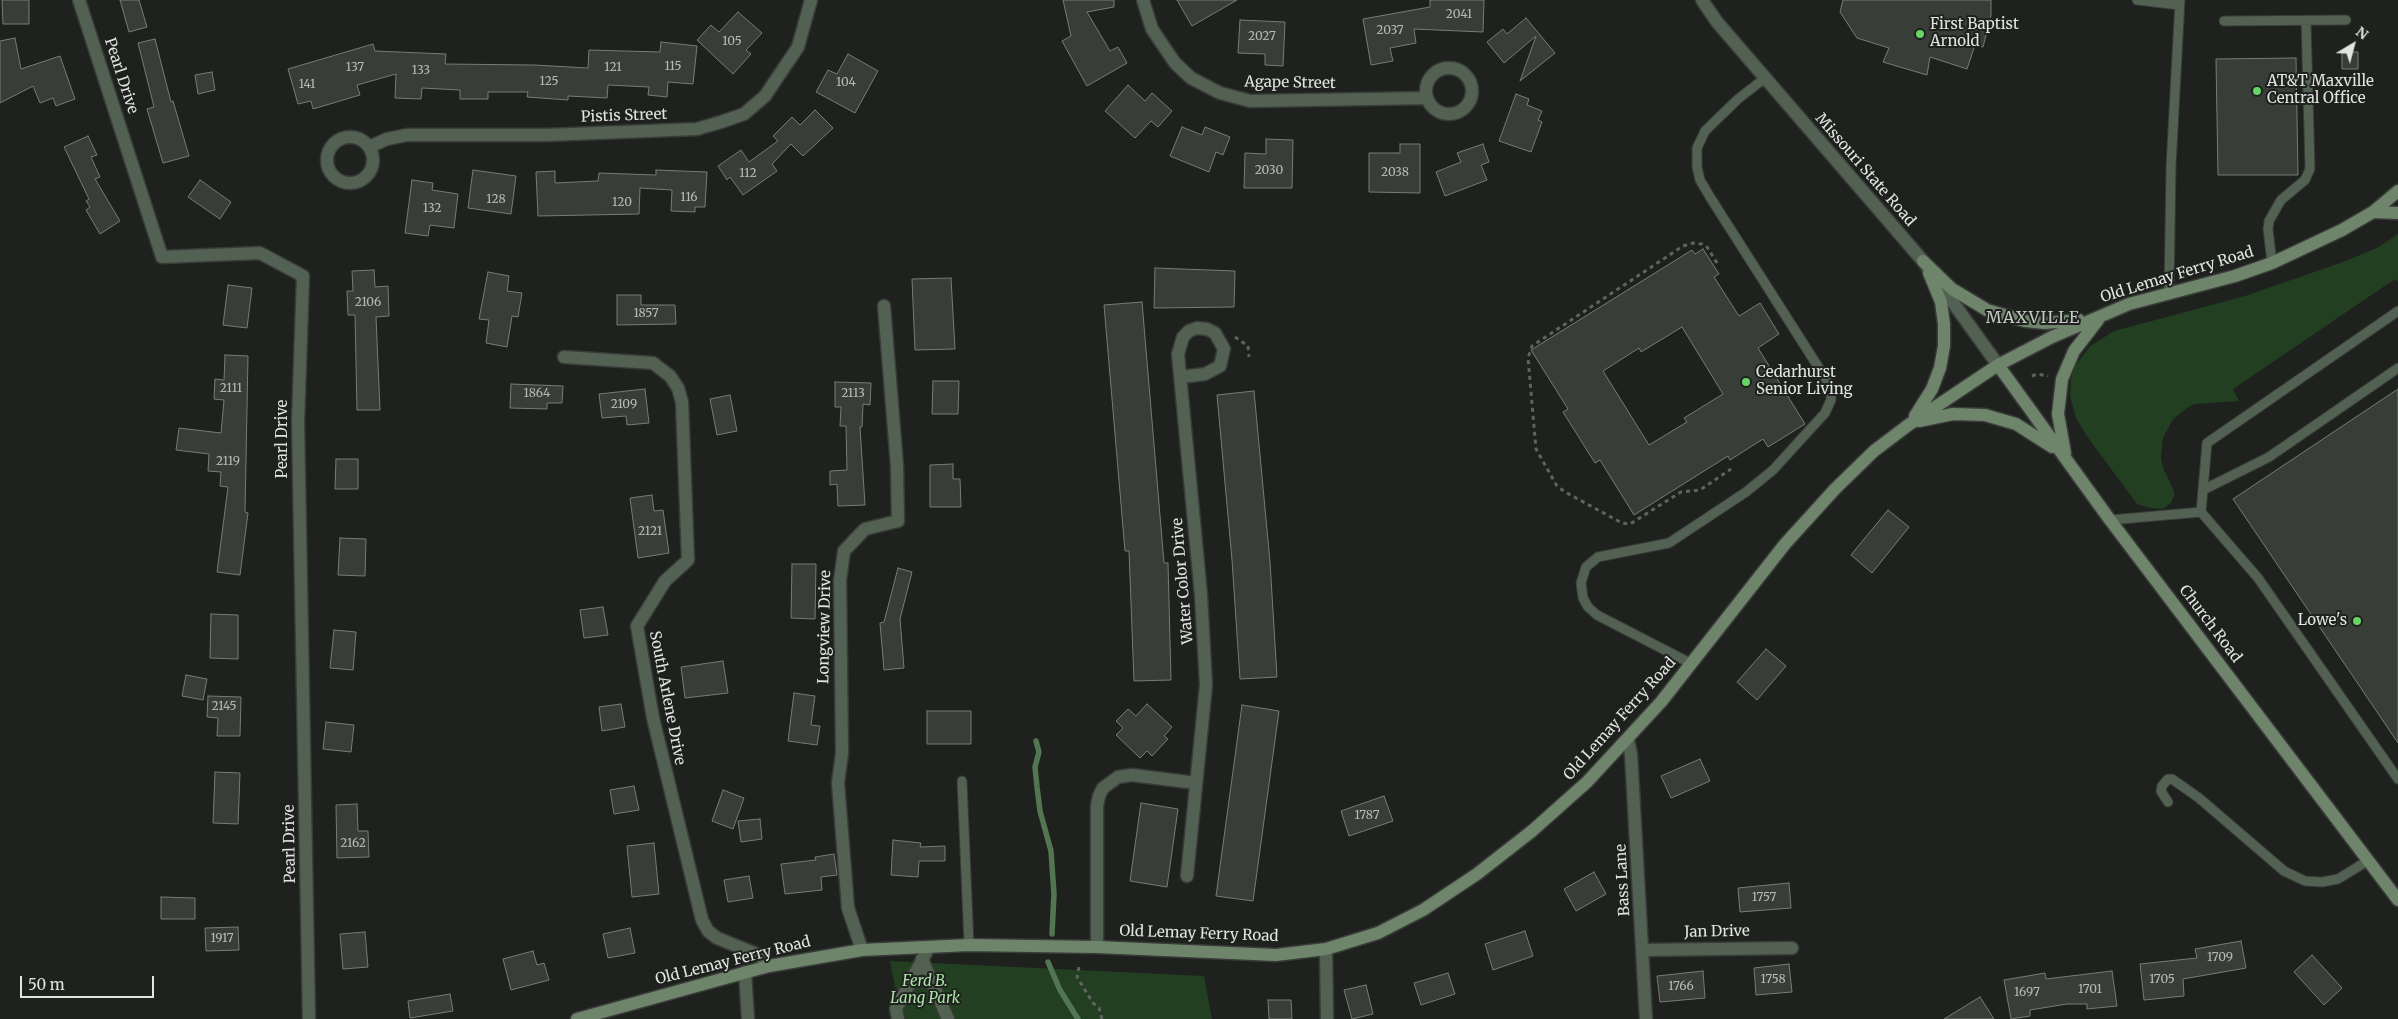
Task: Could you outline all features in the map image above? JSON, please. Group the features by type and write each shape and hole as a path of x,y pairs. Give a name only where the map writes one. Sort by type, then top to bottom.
{"main road":[{"name":"Old Lemay Ferry Road","path":"576,1019 769,966 862,950 969,945 1097,947 1247,955 1276,954 1326,949 1361,940 1394,926 1423,910 1477,874 1560,806 1628,740 1692,664 1785,544 1834,489 1874,451 1907,426 1998,365 2052,337 2105,313 2169,292 2235,276 2272,263 2311,246 2372,212 2398,191"},
{"path":"2372,212 2398,213"},
{"path":"1923,261 1952,289 1968,301 2006,317 2046,323 2066,322 2105,313"},
{"path":"1907,426 1921,408 1932,389 1940,368 1944,346 1941,302 1934,281 1923,261"},
{"path":"2067,462 2059,430 2058,414 2062,379 2074,351 2083,337 2105,313"},
{"name":"Church Road","path":"1998,365 2110,520 2398,900"},
{"path":"1907,426 1937,416 1953,414 1993,417 2030,432 2050,445 2067,462"}],"street":[{"name":"Pearl Drive","path":"79,0 162,257 260,253 303,276 298,422 309,1019"},
{"name":"Pistis Street","path":"369,147 407,135 546,135 697,129 721,122 744,114 765,96 798,46 811,0"},
{"name":"Agape Street","path":"1143,0 1152,29 1175,63 1191,78 1220,93 1250,100 1427,98"},
{"name":"Missouri State Road","path":"1702,0 1717,22 1923,261 1998,365"},
{"name":"Longview Drive","path":"862,950 848,908 838,783 842,753 840,580 844,550 865,529 898,521 896,466 884,306"},
{"name":"South Arlene Drive","path":"564,357 653,363 670,376 678,388 682,402 688,560 665,581 637,626 655,727 702,920 708,931 717,938 759,955 769,966"},
{"name":"Water Color Drive","path":"1181,377 1201,595 1206,685 1187,876"},
{"name":"Bass Lane","path":"1628,740 1632,754 1646,1019"},
{"path":"1097,947 1098,796 1103,788 1118,777 1132,775 1196,782"},
{"path":"898,1019 896,1009 929,947"},
{"name":"Jan Drive","path":"1643,950 1792,948"},
{"path":"1326,949 1327,1019"},
{"path":"922,959 948,1019"},
{"path":"745,972 748,1019"}],"lane":[{"path":"2137,0 2179,3 2171,166 2169,292"},
{"path":"2224,21 2346,20"},
{"path":"2272,263 2268,229 2269,221 2281,200 2305,180 2310,169 2306,21"},
{"path":"1692,664 1596,615 1583,598 1581,583 1586,568 1598,557 1606,554 1657,548 1669,543 1753,487 1773,470 1816,423 1831,400 1831,387 1710,197 1700,180 1697,167 1698,148 1705,130 1738,99 1765,78"},
{"path":"2398,311 2207,443 2201,512 2258,578 2398,779"},
{"path":"2203,490 2268,457 2398,368"},
{"path":"2110,520 2201,512"},
{"path":"2168,802 2161,791 2162,786 2168,779 2172,779 2199,798 2284,871 2305,880 2322,882 2338,879 2369,860"},
{"path":"962,781 969,945"}],"path":[{"path":"1717,263 1707,247 1702,244 1693,243 1683,246 1532,346 1528,354 1534,444 1542,461 1561,489 1622,523 1630,524 1634,522 1681,492 1700,490 1731,469"},
{"path":"1233,336 1248,346 1249,357"},
{"path":"2032,376 2037,374 2049,376"},
{"path":"1079,967 1077,977 1093,1003 1099,1008 1102,1019"}],"green space":[{"path":"2398,234 2398,282 2395,279 2233,389 2239,401 2195,404 2173,419 2163,438 2161,458 2163,468 2174,491 2174,496 2171,503 2163,509 2137,504 2086,435 2076,418 2070,396 2071,378 2075,366 2090,346 2114,331 2245,296 2343,262 2377,248"},
{"name":"Ferd B. Lang Park","path":"890,961 1204,976 1212,1019 901,1019"}],"building":[{"path":"2,0 29,0 29,24 3,24"},
{"path":"120,0 139,0 147,27 129,32"},
{"path":"1063,0 1114,0 1114,7 1087,12 1110,51 1118,47 1127,63 1087,86 1062,41 1071,36"},
{"path":"1177,0 1237,0 1192,26"},
{"path":"1430,0 1484,0 1483,32 1414,29 1416,43 1390,48 1393,61 1371,65 1363,19 1430,7"},
{"name":"First Baptist Arnold","path":"1843,0 1991,0 1991,15 1983,47 1975,45 1967,69 1930,57 1927,75 1883,62 1889,48 1857,38 1840,12"},
{"path":"738,12 762,33 746,50 751,54 733,74 697,40 711,25 719,32"},
{"path":"1526,18 1555,53 1520,81 1536,36 1504,63 1487,42 1503,29 1507,34"},
{"path":"1240,20 1285,22 1283,66 1265,65 1265,54 1238,53"},
{"path":"15,38 21,69 60,56 75,99 56,106 53,98 40,103 33,86 0,103 0,41"},
{"path":"155,39 171,102 173,101 189,156 163,163 147,109 154,107 138,43"},
{"path":"661,42 697,46 693,84 668,82 667,97 648,95 649,87 608,85 607,98 568,96 568,100 527,97 528,92 488,92 488,99 460,99 460,90 422,88 421,99 395,98 396,74 357,85 360,95 313,109 311,101 298,104 288,69 373,44 375,51 446,54 445,64 588,68 589,50 660,52"},
{"path":"2342,52 2358,52 2358,69 2342,69"},
{"path":"848,54 878,71 855,113 816,92 828,70 837,74"},
{"name":"AT&T Maxville Central Office","path":"2296,58 2298,175 2218,175 2216,59"},
{"path":"212,72 215,90 198,94 195,75"},
{"path":"1128,85 1145,101 1152,93 1172,111 1158,127 1151,121 1135,138 1105,111"},
{"path":"1516,94 1529,99 1527,105 1542,111 1538,120 1542,122 1531,152 1499,141"},
{"path":"815,110 833,128 803,156 791,144 772,164 777,171 743,195 730,177 727,180 718,166 741,150 749,162 778,141 773,136 792,117 800,125"},
{"path":"1182,127 1202,135 1205,127 1230,137 1223,155 1216,152 1209,172 1170,156"},
{"path":"88,136 97,155 91,157 100,177 95,179 120,221 100,234 86,210 90,207 86,201 89,199 64,147"},
{"path":"1266,139 1293,140 1292,188 1244,188 1245,153 1266,154"},
{"path":"1400,144 1420,144 1420,193 1369,192 1369,153 1400,153"},
{"path":"1483,144 1489,162 1481,165 1487,180 1445,196 1436,172 1461,162 1457,153"},
{"path":"473,170 516,176 511,214 468,208"},
{"path":"656,170 707,172 705,207 695,207 695,212 671,211 672,190 640,188 639,214 538,216 536,172 555,171 555,183 598,181 599,173 656,175"},
{"path":"200,180 231,202 220,219 188,197"},
{"path":"412,180 433,183 432,190 458,194 454,228 430,225 428,236 405,233"},
{"name":"Cedarhurst Senior Living","path":"1703,249 1719,274 1714,277 1739,316 1760,303 1779,334 1758,348 1805,424 1768,447 1763,439 1730,460 1728,456 1634,515 1600,460 1595,463 1563,412 1568,409 1531,350 1692,250 1695,254","holes":["1682,327 1723,394 1684,418 1687,422 1649,445 1603,371 1639,348 1641,352"]},
{"path":"1155,268 1235,271 1234,307 1154,308"},
{"path":"374,270 375,287 388,286 389,316 376,317 380,410 357,410 355,315 348,315 347,291 353,291 352,271"},
{"path":"488,272 509,276 507,291 522,293 518,317 512,316 507,347 486,343 489,320 479,319"},
{"path":"951,278 955,349 915,350 912,279"},
{"path":"228,285 252,288 247,328 223,325"},
{"path":"617,295 641,295 641,305 675,305 676,324 617,325"},
{"path":"1142,302 1164,563 1168,563 1171,680 1134,681 1129,551 1125,551 1104,305"},
{"path":"225,355 248,356 245,512 248,513 240,575 217,572 228,487 220,486 221,472 208,471 209,454 176,450 179,428 221,433 224,400 214,399 215,379 224,380"},
{"path":"933,381 959,381 958,414 932,414"},
{"path":"835,382 871,383 870,405 863,404 862,427 860,427 865,505 838,506 837,484 830,485 830,471 847,470 846,426 840,426 841,407 835,407"},
{"path":"511,384 563,386 562,403 547,403 547,409 510,408"},
{"path":"645,389 649,423 627,425 626,416 602,418 599,394"},
{"name":"Lowe's","path":"2398,389 2398,743 2233,499"},
{"path":"1254,391 1270,562 1277,677 1240,679 1232,560 1217,395"},
{"path":"730,395 737,431 717,435 710,399"},
{"path":"336,459 358,459 358,489 335,489"},
{"path":"953,464 953,479 960,479 961,507 930,507 930,465"},
{"path":"652,495 654,511 663,510 669,553 638,558 630,498"},
{"path":"1888,510 1909,527 1872,573 1851,555"},
{"path":"340,538 366,539 365,576 338,575"},
{"path":"792,564 816,564 815,619 791,618"},
{"path":"898,568 912,572 900,619 904,668 884,670 880,623 884,622"},
{"path":"603,607 608,635 584,638 580,610"},
{"path":"211,614 238,615 238,659 210,658"},
{"path":"334,630 356,632 353,670 330,668"},
{"path":"1766,649 1786,666 1757,700 1737,682"},
{"path":"723,661 728,693 685,698 681,667"},
{"path":"186,675 207,679 203,700 182,696"},
{"path":"794,693 815,696 811,725 820,726 817,745 788,741"},
{"path":"208,696 241,697 240,736 217,736 218,718 207,717"},
{"path":"621,704 625,727 602,731 599,707"},
{"path":"1147,704 1172,727 1164,736 1168,739 1152,756 1147,751 1140,758 1116,735 1123,728 1116,721 1128,709 1136,716"},
{"path":"1242,705 1279,711 1253,901 1216,896"},
{"path":"927,711 971,711 971,744 927,744"},
{"path":"326,722 354,725 351,752 323,749"},
{"path":"1700,759 1710,781 1671,798 1661,776"},
{"path":"215,772 240,773 238,824 213,823"},
{"path":"634,786 639,810 614,814 610,790"},
{"path":"723,790 744,798 733,829 712,821"},
{"path":"1384,796 1393,821 1349,836 1341,811"},
{"path":"1141,803 1178,809 1167,887 1130,881"},
{"path":"357,804 358,831 368,831 369,857 337,858 336,805"},
{"path":"760,819 762,839 741,842 738,821"},
{"path":"893,840 921,843 920,847 945,846 945,861 919,861 918,877 891,875"},
{"path":"654,843 659,894 632,897 627,846"},
{"path":"834,854 837,875 821,877 822,890 785,894 781,864 816,860 815,857"},
{"path":"1594,872 1606,894 1576,911 1564,889"},
{"path":"749,876 753,898 728,902 724,880"},
{"path":"1789,883 1791,908 1740,912 1738,888"},
{"path":"161,897 195,898 195,919 161,919"},
{"path":"238,927 239,950 206,951 205,928"},
{"path":"630,928 635,953 608,958 603,934"},
{"path":"1525,931 1533,956 1493,970 1485,944"},
{"path":"365,932 368,967 343,969 340,934"},
{"path":"2241,941 2246,968 2183,979 2184,996 2144,1000 2140,964 2197,958 2195,949"},
{"path":"533,951 537,965 544,963 549,980 511,990 503,959"},
{"path":"2312,955 2342,988 2324,1005 2294,972"},
{"path":"1789,964 1792,992 1756,995 1754,968"},
{"path":"1703,971 1705,998 1660,1002 1657,976"},
{"path":"2112,971 2117,1006 2087,1009 2087,1004 2067,1004 2030,1010 2030,1016 2011,1019 2004,980 2045,973 2046,979"},
{"path":"1448,973 1455,994 1421,1005 1414,983"},
{"path":"1366,985 1373,1014 1352,1019 1344,990"},
{"path":"450,994 453,1011 410,1018 408,1001"},
{"path":"1980,997 1994,1019 1944,1019"},
{"path":"1268,1000 1291,1000 1292,1019 1269,1019"}],"waterway":[{"path":"1036,741 1039,752 1035,767 1040,811 1051,851 1054,894 1052,934"},
{"path":"1048,962 1060,990 1078,1019"}],"place":[{"name":"First Baptist Arnold","path":"1920,34"},
{"name":"AT&T Maxville Central Office","path":"2257,91"},
{"name":"Cedarhurst Senior Living","path":"1746,382"},
{"name":"Lowe's","path":"2357,621"}],"district":[{"name":"MAXVILLE","path":"2033,318"}]}
